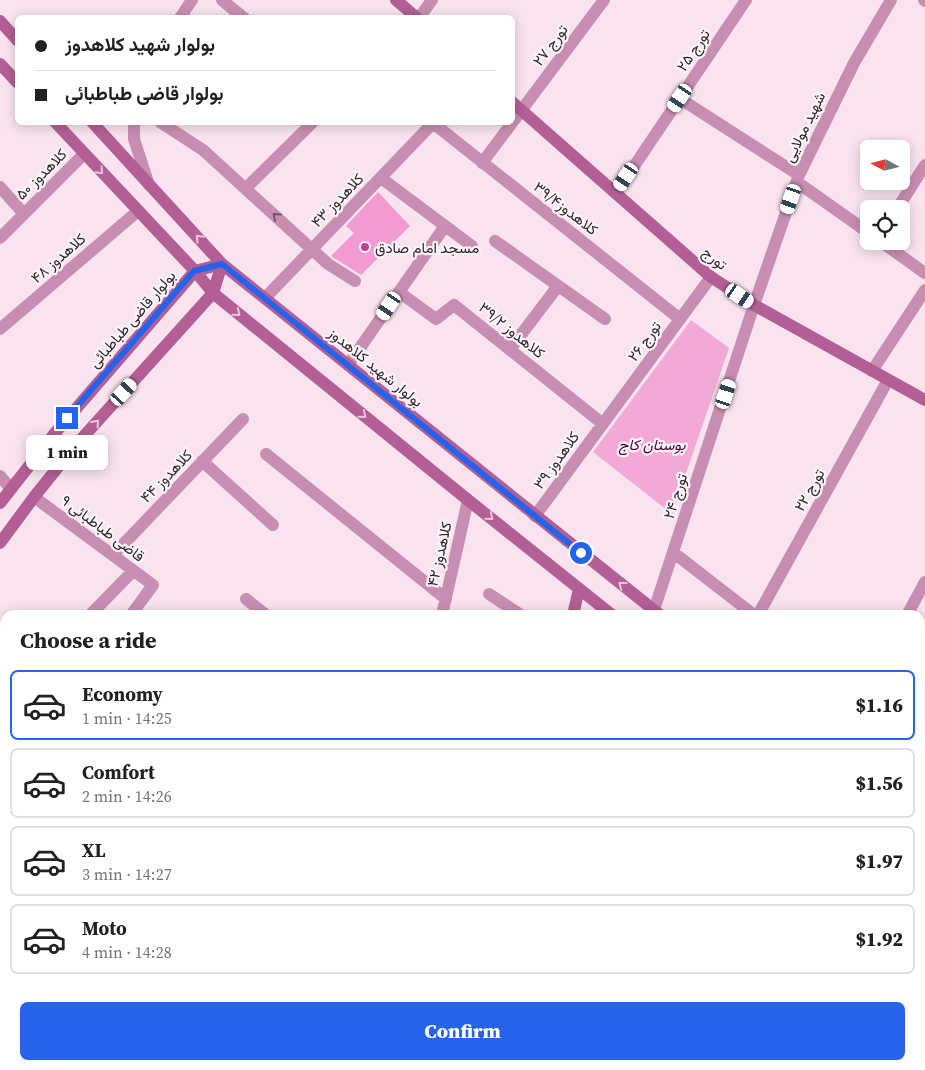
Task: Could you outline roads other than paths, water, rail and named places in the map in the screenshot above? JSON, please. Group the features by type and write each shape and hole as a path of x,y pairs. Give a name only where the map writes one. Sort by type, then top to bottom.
{"main road":[{"path":"396,0 414,15"},
{"path":"0,21 15,37"},
{"path":"0,64 15,79"},
{"name":"تورج","path":"517,106 711,277 754,305 925,400"},
{"path":"58,125 213,293 606,610"},
{"name":"بولوار شهید کلاهدوز","path":"95,125 222,264 653,610"},
{"path":"0,543 75,446 213,293 222,264"},
{"name":"بولوار قاضی طباطبائی","path":"0,503 54,433 194,271 222,264"},
{"path":"574,610 579,589"}],"street":[{"path":"182,15 192,0"},
{"path":"222,0 240,15"},
{"path":"420,15 432,0"},
{"name":"تورج ۲۷","path":"517,106 604,0"},
{"name":"تورج ۲۵","path":"616,192 746,0"},
{"name":"شهید مولایی","path":"754,305 798,178 854,63 891,0"},
{"path":"680,98 798,178 860,226"},
{"path":"134,125 134,138 149,184"},
{"path":"165,125 203,150 328,264 355,281"},
{"path":"246,188 310,125"},
{"name":"کلاهدوز ۴۳","path":"265,298 431,125"},
{"name":"کلاهدوز۳۹/۴","path":"436,125 680,319"},
{"name":"تورج ۲۷","path":"482,162 505,125"},
{"name":"کلاهدوز ۵۰","path":"0,238 84,154"},
{"path":"903,200 925,165"},
{"path":"381,178 472,246"},
{"path":"0,187 24,214"},
{"name":"کلاهدوز ۴۸","path":"0,329 138,211"},
{"path":"348,365 445,226"},
{"path":"495,241 605,319"},
{"path":"892,250 925,274"},
{"name":"تورج ۲۶","path":"603,424 711,277"},
{"path":"510,349 558,286"},
{"path":"872,371 925,290"},
{"name":"کلاهدوز ۳۹/۲","path":"399,292 436,319 454,305 603,424"},
{"name":"تورج ۲۴","path":"658,610 674,553 754,305"},
{"name":"تورج ۲۲","path":"761,610 888,380"},
{"name":"کلاهدوز ۴۴","path":"113,555 243,419"},
{"name":"کلاهدوز ۳۹","path":"535,516 603,424"},
{"path":"266,454 446,599"},
{"path":"202,461 273,525"},
{"path":"0,476 12,488"},
{"name":"قاضی طباطبائی ۹","path":"34,497 152,586 135,610"},
{"name":"کلاهدوز ۴۲","path":"443,610 468,500"},
{"path":"674,553 748,610"},
{"path":"95,610 133,571"},
{"path":"910,610 925,582"},
{"path":"489,594 513,610"},
{"path":"246,599 260,610"}],"place":[{"name":"مسجد امام صادق","path":"365,247"}],"park label":[{"name":"بوستان کاج","path":"652,444"}]}
